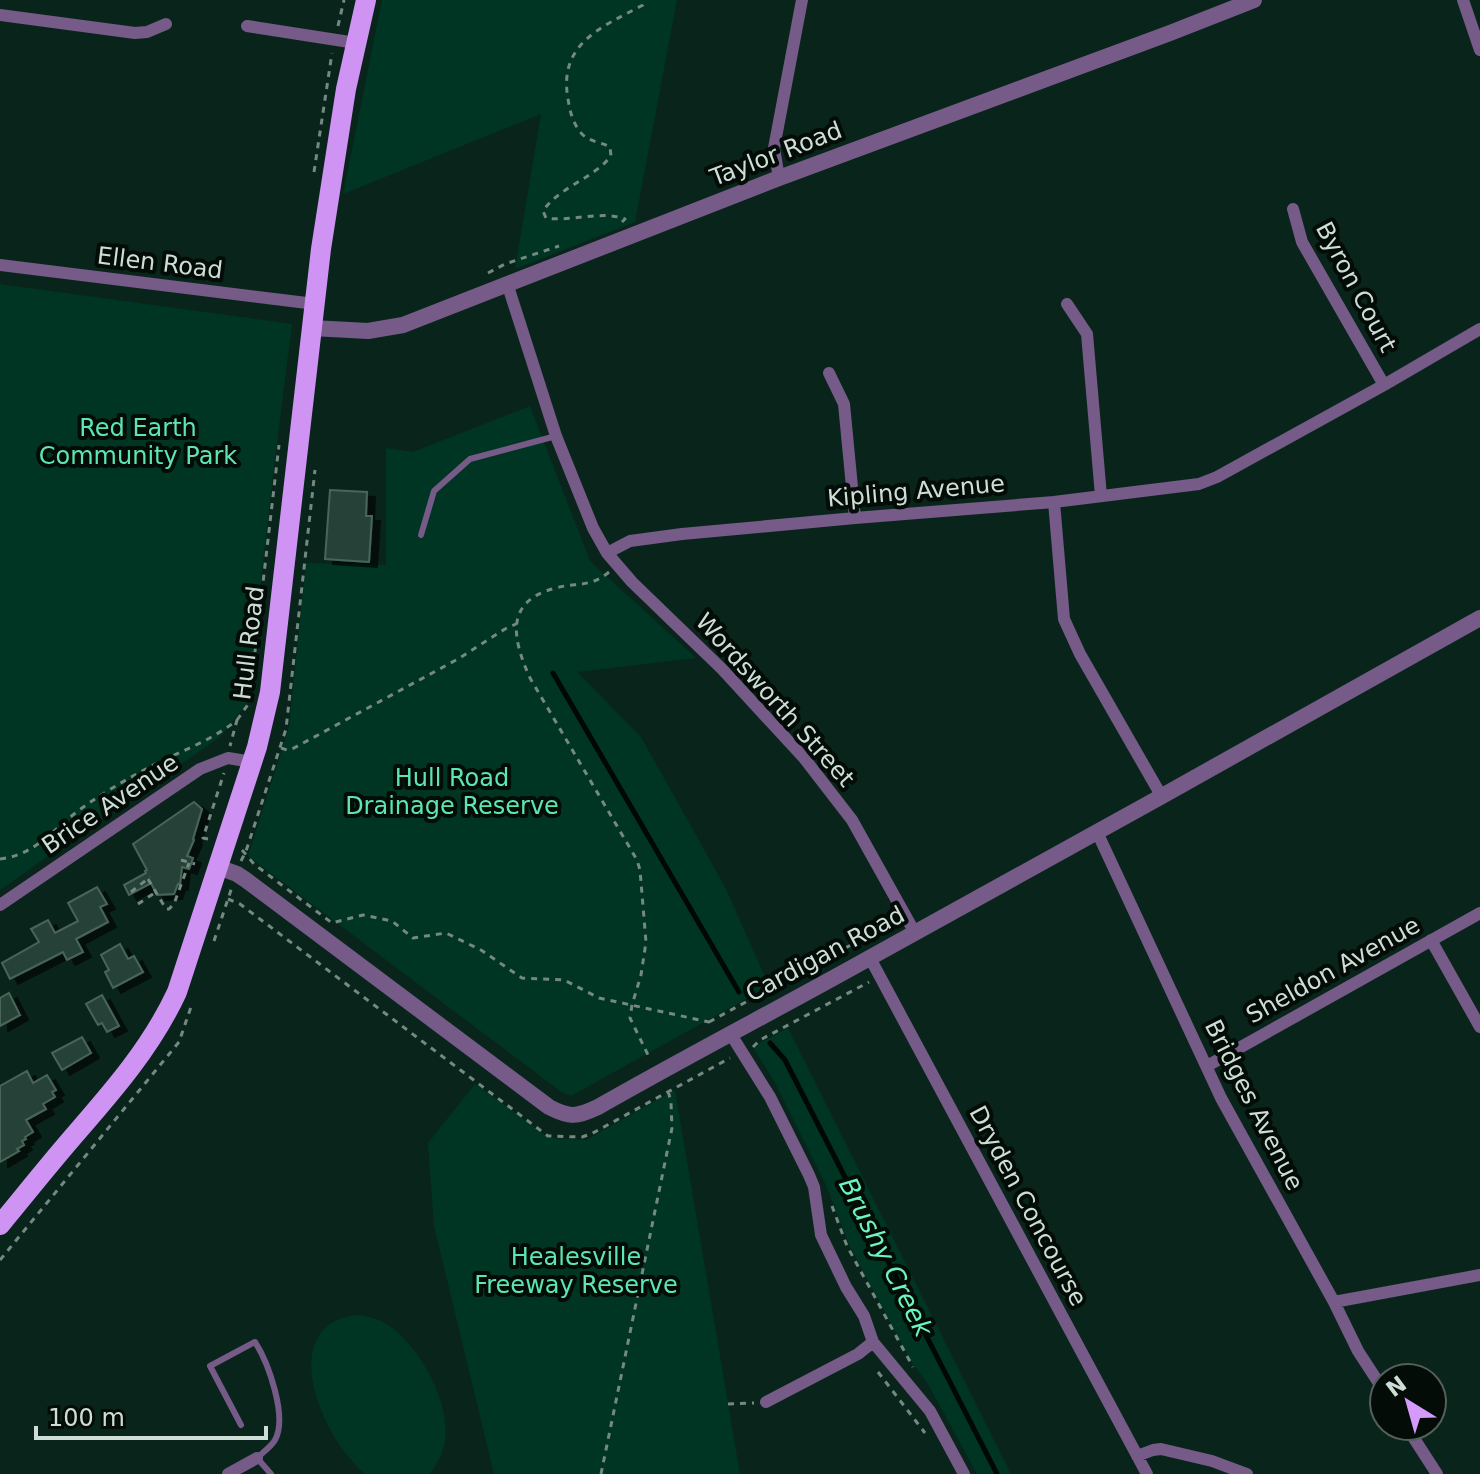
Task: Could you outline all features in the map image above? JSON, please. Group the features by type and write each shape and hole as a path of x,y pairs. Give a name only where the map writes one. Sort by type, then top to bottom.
{"main road":[{"name":"Hull Road","path":"0,1225 122,1080 156,1033 177,992 261,733 270,692 321,249 346,89 366,0"}],"street":[{"path":"779,178 774,148 802,0"},
{"name":"Taylor Road","path":"312,328 368,331 403,325 779,178 1254,0"},
{"path":"1463,0 1480,50"},
{"path":"0,15 135,33 166,24"},
{"path":"247,26 356,43"},
{"name":"Byron Court","path":"1293,209 1302,242 1384,385"},
{"name":"Ellen Road","path":"0,265 315,304"},
{"path":"507,283 556,436 593,528 607,553"},
{"path":"1067,304 1087,334 1101,496"},
{"name":"Kipling Avenue","path":"607,553 630,541 1054,502 1199,484 1384,385 1480,329"},
{"path":"829,373 844,404 855,518"},
{"path":"1054,502 1064,619 1080,654 1162,797"},
{"name":"Wordsworth Street","path":"607,553 632,582 722,669 804,758 852,820 915,933"},
{"name":"Cardigan Road","path":"218,867 246,880 549,1107 563,1115 580,1116 1162,797 1480,618"},
{"name":"Brice Avenue","path":"0,905 200,769 228,758 252,762"},
{"name":"Bridges Avenue","path":"1097,832 1221,1098 1368,1366"},
{"name":"Sheldon Avenue","path":"1207,1066 1480,913"},
{"path":"1431,940 1480,1027"},
{"name":"Dryden Concourse","path":"870,958 1147,1474"},
{"path":"730,1033 770,1097 809,1175 814,1187 821,1235 864,1316 868,1347 930,1411 964,1474"},
{"path":"1334,1302 1480,1275"},
{"path":"766,1402 868,1347"},
{"path":"1416,1442 1437,1474"},
{"path":"1137,1456 1161,1449 1212,1461 1247,1474"},
{"path":"228,1474 257,1458"}],"lane":[{"path":"421,535 434,491 470,459 556,436"},
{"path":"241,1425 210,1366 255,1342 264,1356 274,1385 279,1416 276,1439 257,1458 271,1474"}],"path":[{"path":"620,225 625,219 615,216 559,220 546,218 543,211 548,203 595,172 611,156 610,147 583,135 571,114 565,83 572,59 582,42 643,5 646,0"},
{"path":"490,289 485,275 505,264 562,245"},
{"path":"601,1474 672,1128 671,1103 668,1091 630,1018 646,942 637,860 530,678 519,654 516,624 523,606 539,594 557,587 584,585 600,579 617,565"},
{"path":"281,748 294,748 516,624"},
{"path":"0,859 18,856 31,849 98,798 148,768 217,734 237,720 234,732"},
{"path":"209,840 203,838 219,791"},
{"path":"241,850 254,864 332,923 363,915 392,921 413,938 446,933 481,950 522,978 564,980 599,998 709,1022 713,1027"},
{"path":"241,860 245,853"},
{"path":"181,860 195,864"},
{"path":"131,892 149,878 166,909 172,907 189,863"},
{"path":"138,904 156,892"},
{"path":"228,899 240,904 548,1136 582,1137 591,1134 734,1056"},
{"path":"709,1022 906,915"},
{"path":"752,1048 760,1040 880,976"},
{"path":"828,1196 847,1246 913,1367"},
{"path":"868,1347 931,1441"},
{"path":"728,1404 766,1402"}],"green space":[{"path":"382,0 677,0 635,222 515,269 541,114 343,194"},
{"name":"Red Earth Community Park","path":"0,284 292,324 247,703 220,737 0,890"},
{"name":"Hull Road Drainage Reserve","path":"530,406 590,561 696,658 577,672 641,737 725,887 769,986 571,1096 560,1091 248,856 289,727 306,563 386,565 386,448 413,452"},
{"path":"788,1028 1011,1474 977,1474 929,1386 911,1361 850,1247 825,1183 774,1081 754,1049"},
{"name":"Healesville Freeway Reserve","path":"475,1084 549,1138 586,1140 675,1090 740,1474 494,1474 434,1226 428,1143"},
{"path":"358,1315 381,1321 400,1335 423,1362 432,1379 444,1413 446,1430 441,1454 429,1474 364,1473 337,1441 326,1420 312,1375 312,1354 319,1335 334,1322"}],"building":[{"path":"330,490 367,492 366,516 372,516 369,562 325,559"},
{"path":"194,802 202,809 187,856 193,858 189,869 182,867 180,885 174,894 157,895 151,883 129,895 124,885 147,870 133,844"},
{"path":"97,887 107,904 100,907 108,922 76,939 83,952 67,960 63,952 10,979 2,963 39,942 31,929 48,920 55,933 78,921 68,903"},
{"path":"120,944 128,959 134,956 143,972 113,988 101,955"},
{"path":"9,993 20,1015 0,1026 0,998"},
{"path":"102,995 119,1026 107,1032 102,1023 98,1025 86,1004"},
{"path":"82,1037 91,1053 62,1070 52,1053"},
{"path":"27,1071 33,1083 47,1075 56,1090 52,1092 55,1097 43,1104 46,1109 26,1120 33,1132 22,1141 24,1145 17,1149 19,1151 0,1162 0,1086"}],"waterway":[{"name":"Brushy Creek","path":"553,673 739,992"},
{"name":"Brushy Creek","path":"770,1043 785,1060 997,1474"}]}
